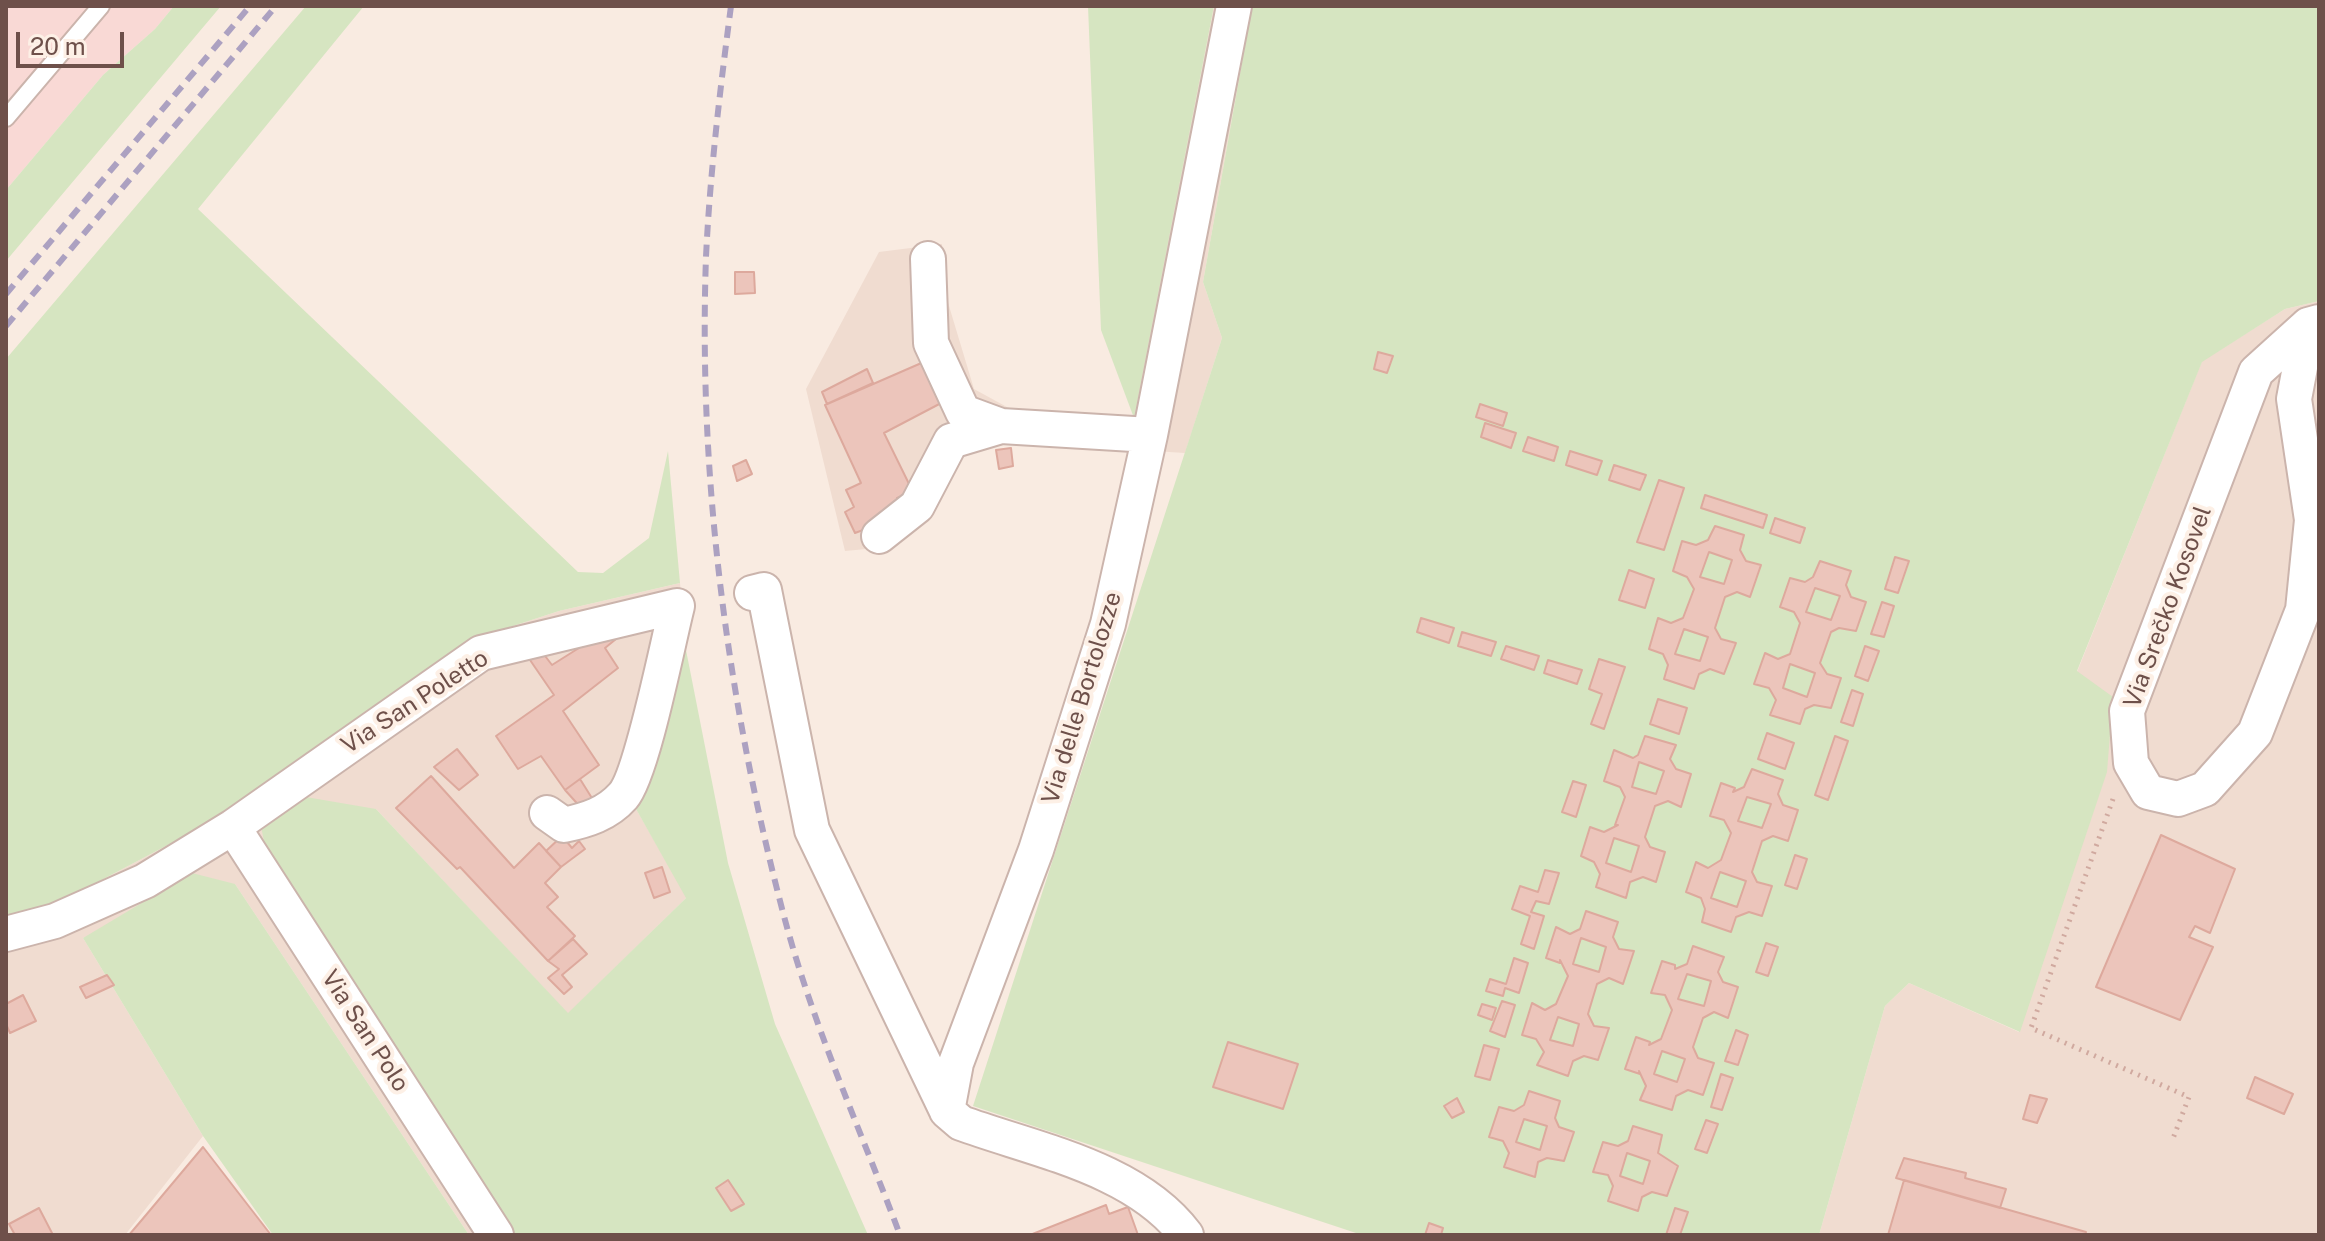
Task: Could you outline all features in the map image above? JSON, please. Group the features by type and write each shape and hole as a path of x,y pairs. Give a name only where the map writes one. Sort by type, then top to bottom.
{"street":[{"name":"Via delle Bortolozze","path":"947,1111 956,1063 1036,850 1108,624 1150,435 1234,6"},
{"path":"928,259 931,343 963,412 1001,426 1150,435"},
{"name":"Via Srečko Kosovel","path":"2314,323 2294,399 2312,520 2303,610 2255,733 2205,789 2178,799 2148,792 2131,763 2127,711 2256,372 2314,323"},
{"path":"879,536 917,506 951,441 1001,426"},
{"path":"752,593 764,590 812,830 947,1111 961,1123 1115,1178 1173,1217 1186,1235"},
{"name":"Via San Poletto","path":"6,934 55,921 145,881 233,827 481,653 677,606 641,748 625,794 595,819 564,825 547,813"},
{"name":"Via San Polo","path":"233,827 496,1235"}],"lane":[{"path":"6,118 101,6"}],"path":[{"path":"2130,752 2031,1028 2189,1097 2172,1141"}],"shaded area":[{"path":"6,6 174,6 155,29 103,75 6,190"},
{"path":"1214,6 1252,6 1203,282 1222,338 1185,453 999,441 960,455 888,547 845,551 806,389 879,252 942,244 943,286 974,389 1016,412 1133,417"},
{"path":"2319,301 2319,1235 1819,1235 1885,1006 1909,983 2019,1032 2077,672 2202,361 2285,309"},
{"path":"680,583 686,650 636,809 687,897 568,1014 376,809 268,862 515,1235 469,1235 235,884 83,938 203,1136 125,1235 6,1235 6,916 58,903 217,819 467,641 559,611"}],"green space":[{"path":"174,6 221,6 6,261 6,190 103,75 155,29"},
{"path":"306,6 364,6 198,209 578,572 603,573 649,538 668,451 680,583 559,611 467,641 217,819 58,903 6,916 6,359"},
{"path":"1088,6 1214,6 1134,418 1101,330"},
{"path":"1252,6 2319,6 2319,301 2285,309 2202,362 2077,671 2113,697 2107,772 2020,1032 1909,983 1885,1006 1819,1235 1362,1235 973,1106 1222,338 1203,282"},
{"path":"686,650 728,863 775,1024 868,1235 515,1235 268,862 261,826 300,796 376,809 568,1013 686,898 636,809"},
{"path":"192,873 235,884 469,1235 273,1235 203,1136 83,938"}],"building":[{"path":"735,272 754,272 755,293 735,294"},
{"path":"1378,352 1393,356 1387,373 1374,369"},
{"path":"926,361 945,401 884,433 913,492 897,498 903,515 855,533 845,512 854,507 846,490 861,483 825,405"},
{"path":"867,369 873,383 827,404 822,392"},
{"path":"1480,404 1507,413 1503,426 1476,417"},
{"path":"1485,423 1516,433 1511,448 1481,437"},
{"path":"1528,437 1558,447 1554,461 1523,451"},
{"path":"1011,448 1013,466 999,469 996,450"},
{"path":"1570,451 1602,461 1597,475 1566,465"},
{"path":"746,460 752,474 737,481 733,466"},
{"path":"1614,465 1646,475 1640,490 1609,480"},
{"path":"1659,480 1684,488 1664,550 1637,542"},
{"path":"1705,495 1767,515 1763,528 1701,508"},
{"path":"1775,518 1805,528 1800,543 1770,533"},
{"path":"1715,526 1744,535 1740,550 1746,561 1761,565 1750,597 1737,592 1725,597 1715,628 1721,639 1736,643 1724,674 1710,669 1699,674 1694,689 1664,679 1668,665 1663,654 1649,649 1658,618 1671,623 1683,618 1694,589 1687,577 1673,571 1682,541 1696,545 1708,540","holes":["1709,552 1732,560 1724,584 1700,577","1684,629 1708,637 1700,661 1675,654"]},
{"path":"1895,557 1909,561 1898,593 1885,589"},
{"path":"1820,561 1851,571 1846,585 1851,597 1866,602 1856,631 1839,628 1831,632 1820,663 1827,674 1841,678 1831,708 1814,705 1805,709 1800,724 1770,715 1776,700 1769,688 1754,684 1765,653 1778,659 1790,654 1800,623 1794,612 1780,607 1790,578 1805,582 1813,577","holes":["1815,588 1840,596 1831,620 1806,612","1790,664 1815,673 1807,697 1783,688"]},
{"path":"1629,570 1654,579 1645,608 1619,600"},
{"path":"1882,602 1894,606 1884,637 1871,634"},
{"path":"1421,618 1454,628 1449,643 1417,632"},
{"path":"609,629 616,639 605,648 618,668 563,711 599,765 565,790 541,756 518,769 496,736 554,695 530,660 542,652 552,665"},
{"path":"1462,632 1496,642 1491,656 1458,646"},
{"path":"1506,646 1539,656 1534,670 1501,659"},
{"path":"1865,646 1879,651 1868,681 1855,676"},
{"path":"1599,659 1625,667 1604,729 1591,724 1602,694 1589,689"},
{"path":"1548,660 1582,670 1577,684 1544,673"},
{"path":"1852,690 1863,694 1853,726 1841,722"},
{"path":"1658,699 1687,708 1679,734 1650,724"},
{"path":"1767,733 1794,743 1785,769 1758,759"},
{"path":"1645,736 1676,745 1670,759 1676,769 1691,774 1681,807 1668,801 1655,806 1645,837 1650,847 1665,852 1656,882 1643,877 1630,882 1626,898 1596,887 1600,874 1594,862 1581,856 1590,827 1604,832 1618,825 1615,825 1625,797 1620,787 1604,781 1614,750 1633,758 1638,755","holes":["1639,762 1664,771 1656,794 1632,787","1614,838 1639,846 1631,872 1606,863"]},
{"path":"1835,736 1848,741 1828,800 1815,795"},
{"path":"457,749 478,775 459,790 434,767"},
{"path":"1752,769 1783,780 1778,794 1783,805 1798,810 1788,841 1773,836 1762,841 1752,872 1757,882 1772,886 1762,916 1749,912 1736,917 1731,932 1702,922 1705,909 1701,898 1686,892 1696,862 1708,868 1721,860 1731,833 1724,820 1710,816 1721,783 1735,788 1733,792 1744,787","holes":["1747,797 1771,804 1762,828 1738,821","1720,872 1746,881 1737,907 1711,898"]},
{"path":"431,776 514,868 539,843 561,867 545,883 558,897 547,907 575,936 548,961 460,867 457,869 396,808"},
{"path":"580,779 595,803 583,810 565,790"},
{"path":"1573,781 1586,785 1576,817 1562,812"},
{"path":"2161,835 2235,869 2210,933 2195,926 2189,937 2213,947 2180,1020 2096,987"},
{"path":"562,836 572,848 579,841 585,849 561,867 546,851"},
{"path":"1795,855 1807,859 1797,889 1785,885"},
{"path":"662,867 670,892 654,898 645,873"},
{"path":"1545,870 1559,873 1549,904 1536,901 1531,912 1544,916 1534,949 1521,944 1530,916 1512,909 1520,886 1538,892"},
{"path":"1586,911 1618,922 1613,937 1619,949 1634,951 1623,984 1609,978 1597,984 1588,1014 1594,1026 1609,1028 1598,1060 1584,1056 1573,1061 1568,1076 1537,1065 1544,1052 1536,1039 1522,1035 1532,1003 1545,1010 1556,1004 1568,976 1560,960 1560,963 1546,958 1556,927 1570,934 1580,929","holes":["1581,938 1606,947 1599,972 1573,964","1558,1017 1579,1024 1573,1046 1550,1040"]},
{"path":"573,939 587,954 562,975 572,987 564,994 548,978 559,969 548,961"},
{"path":"1766,943 1778,947 1768,976 1756,972"},
{"path":"1693,946 1724,957 1718,972 1723,982 1738,987 1728,1018 1714,1012 1703,1018 1693,1047 1698,1058 1714,1063 1703,1095 1688,1090 1676,1096 1672,1110 1640,1100 1646,1086 1639,1071 1640,1074 1625,1069 1636,1037 1650,1042 1649,1045 1661,1039 1672,1010 1665,995 1651,993 1662,961 1675,965 1675,969 1687,964","holes":["1687,974 1711,981 1704,1006 1678,999","1662,1051 1685,1059 1677,1082 1654,1074"]},
{"path":"1514,958 1528,963 1519,993 1505,988 1503,996 1486,991 1490,979 1506,984"},
{"path":"107,975 114,985 86,998 80,987"},
{"path":"23,995 36,1021 10,1033 6,1024 6,1004"},
{"path":"1502,1001 1515,1005 1505,1037 1490,1031"},
{"path":"1482,1004 1496,1008 1492,1020 1478,1015"},
{"path":"1736,1030 1748,1035 1738,1065 1725,1061"},
{"path":"1228,1042 1298,1064 1283,1109 1213,1087"},
{"path":"1484,1045 1499,1049 1490,1080 1475,1076"},
{"path":"1721,1074 1733,1078 1722,1110 1711,1107"},
{"path":"2255,1077 2293,1094 2284,1114 2247,1098"},
{"path":"1529,1091 1560,1101 1555,1118 1559,1127 1574,1132 1564,1161 1547,1158 1538,1162 1535,1177 1504,1167 1509,1153 1503,1141 1489,1137 1499,1107 1514,1111 1524,1105","holes":["1524,1119 1547,1126 1540,1150 1516,1142"]},
{"path":"2030,1095 2047,1099 2037,1123 2023,1119"},
{"path":"1457,1098 1464,1112 1452,1118 1444,1106"},
{"path":"1706,1120 1718,1124 1707,1153 1695,1149"},
{"path":"1633,1126 1662,1135 1658,1153 1678,1166 1667,1196 1652,1192 1642,1197 1638,1211 1608,1201 1613,1186 1608,1175 1593,1172 1603,1142 1618,1146 1628,1141","holes":["1627,1153 1650,1161 1643,1184 1620,1176"]},
{"path":"203,1147 271,1235 129,1235 146,1215"},
{"path":"1904,1158 1966,1173 1965,1178 2006,1189 2000,1208 1896,1178"},
{"path":"728,1180 744,1204 731,1211 716,1188"},
{"path":"1904,1180 2086,1232 2085,1235 1888,1235"},
{"path":"1106,1205 1109,1214 1128,1207 1138,1235 1030,1235"},
{"path":"39,1208 53,1235 15,1235 9,1224"},
{"path":"1675,1208 1688,1212 1680,1235 1666,1235"},
{"path":"1429,1223 1443,1228 1441,1235 1425,1235"}],"railway":[{"path":"6,294 250,6"},
{"path":"6,326 276,6"},
{"path":"731,6 716,132 706,257 707,425 721,592 747,757 785,920 824,1040 900,1235"}]}
